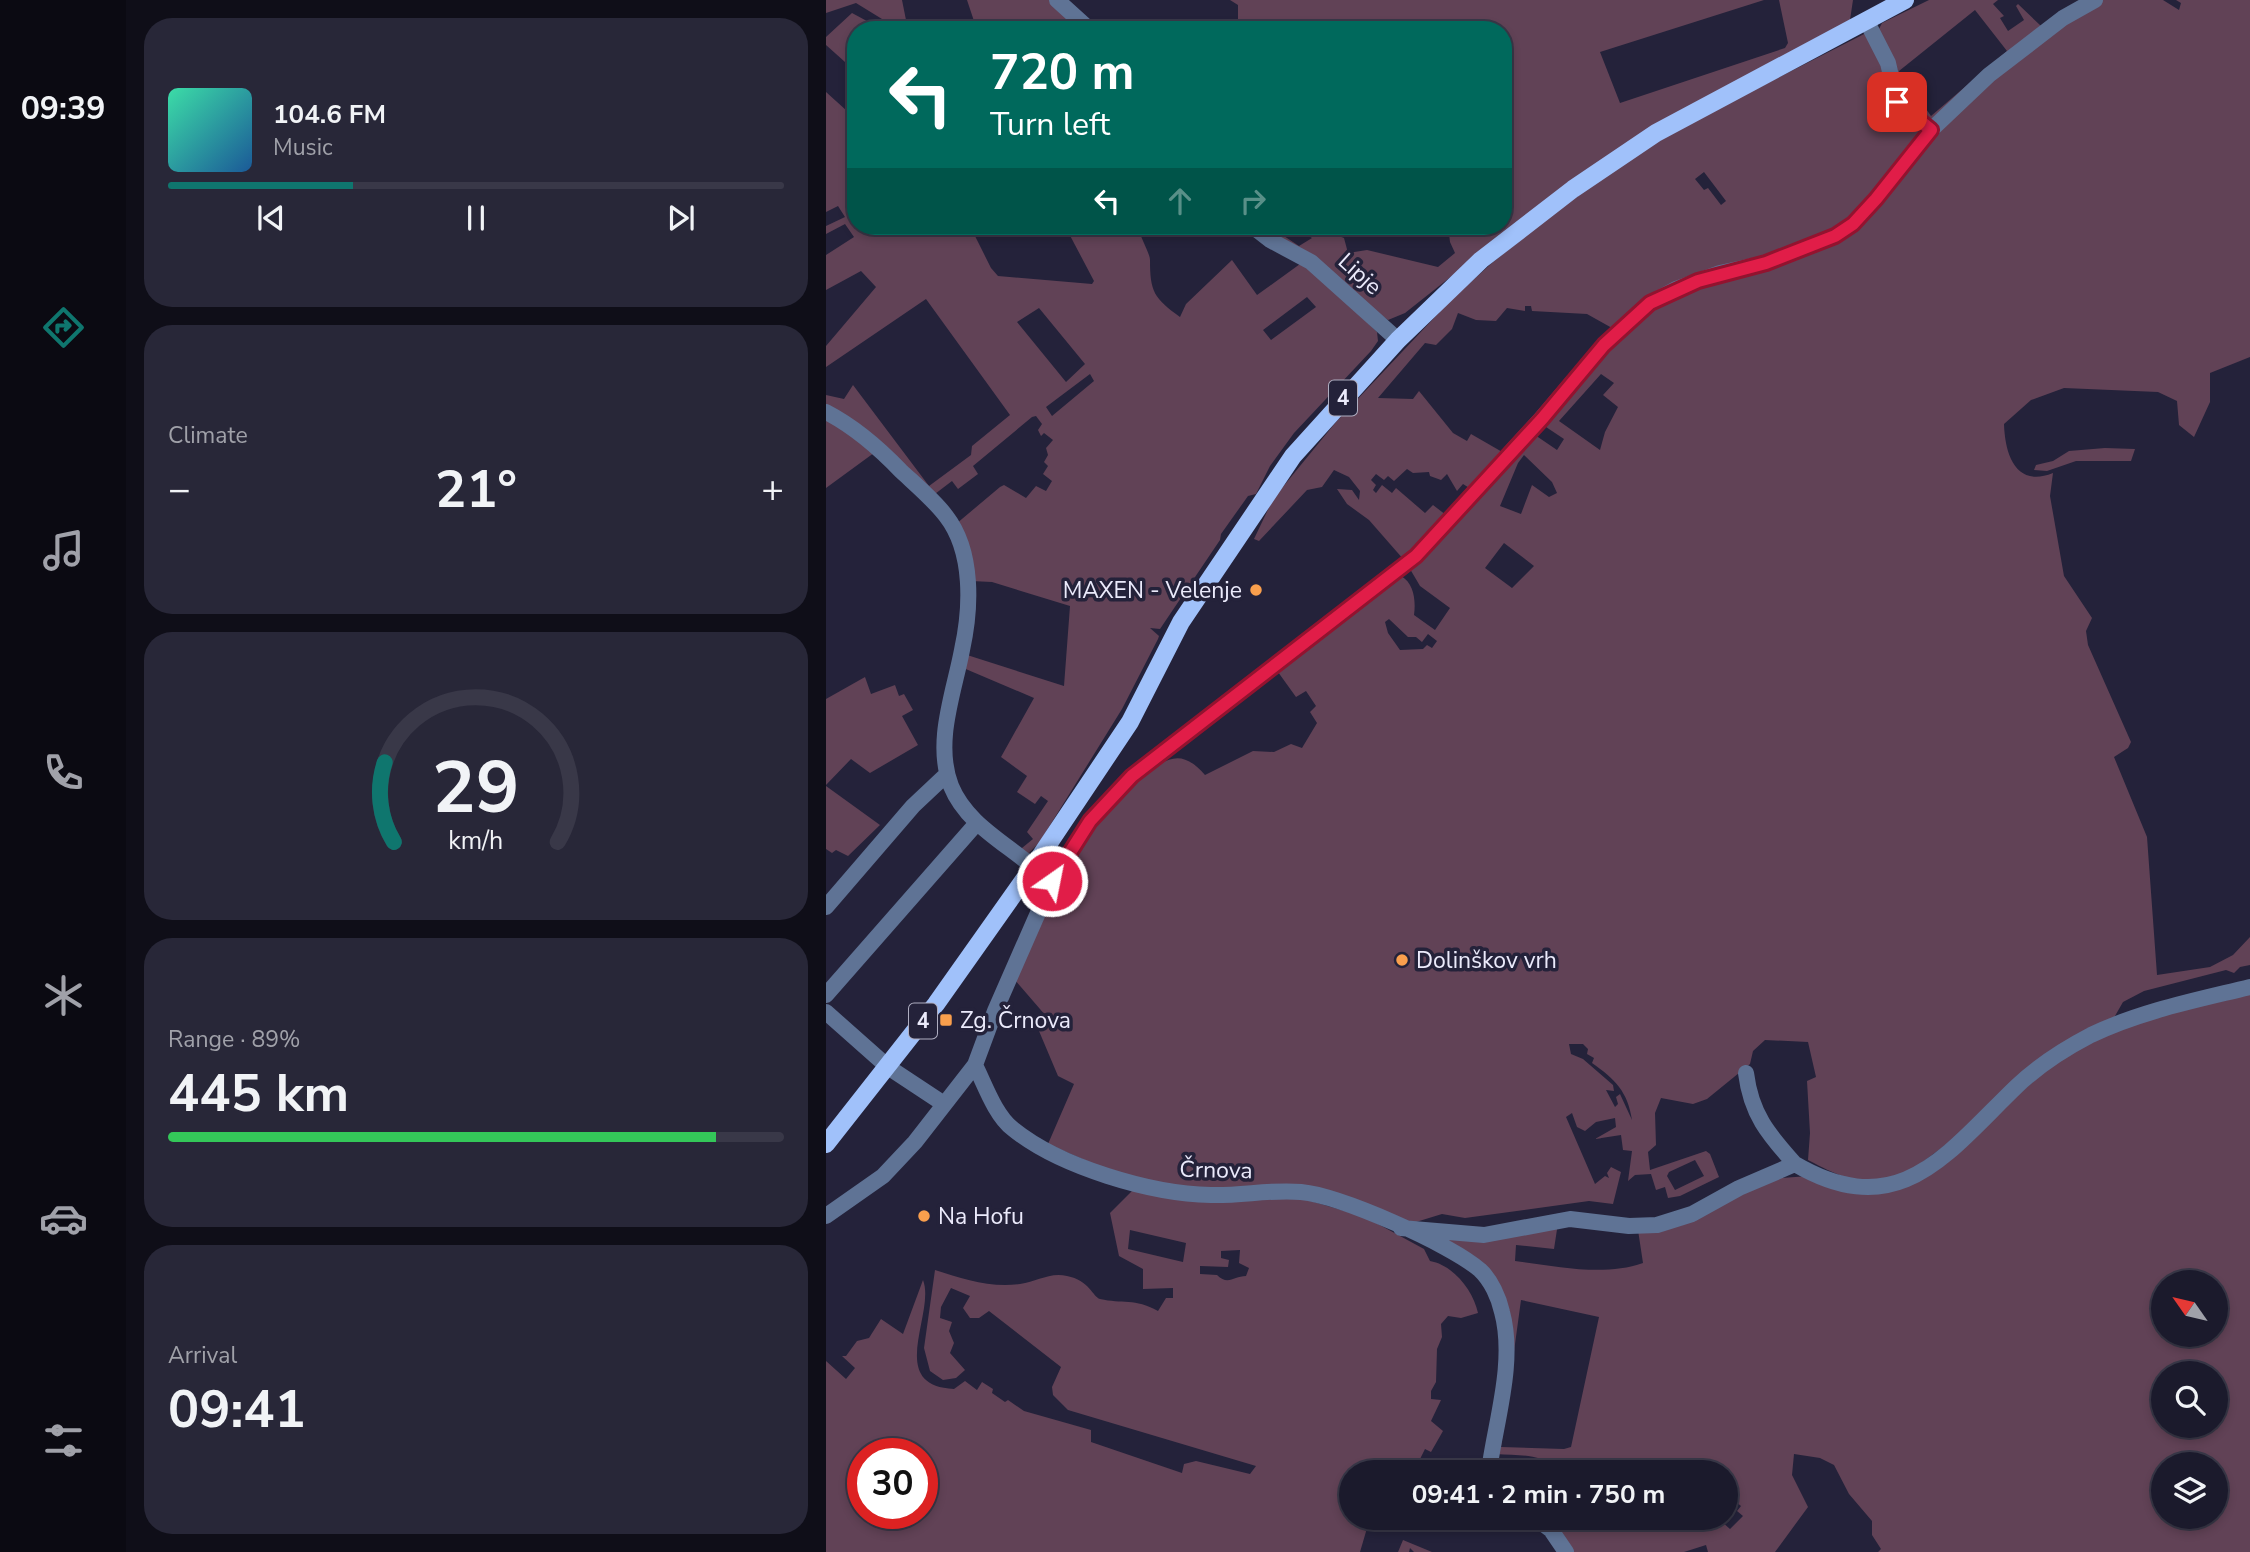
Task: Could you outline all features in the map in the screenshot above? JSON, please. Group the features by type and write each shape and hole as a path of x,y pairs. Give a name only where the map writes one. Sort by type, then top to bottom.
{"main road":[{"name":"4","path":"826,1144 888,1067 1033,867 1130,722 1181,622 1293,456 1398,340 1481,260 1573,189 1656,133 1905,0"}],"street":[{"path":"1057,0 1080,21"},
{"path":"826,1216 883,1176 915,1142 975,1065 995,1011 1052,881 1090,821 1132,776 1416,556 1542,419 1604,345 1650,303 1698,281 1766,263 1835,236 1853,224 1931,130 1989,75 2063,18 2095,0"},
{"path":"1866,20 1888,63 1897,102 1931,130"},
{"name":"Lipje","path":"1264,235 1311,262 1398,340"},
{"path":"826,412 857,431 948,517 960,544 970,598 962,650 948,699 947,774 961,806 976,824 1033,867"},
{"path":"826,907 913,806 947,774"},
{"path":"826,995 976,824"},
{"path":"1746,1073 1748,1091 1763,1129 1795,1164 1850,1185 1896,1185 1918,1175 1945,1157 2018,1085 2091,1035 2153,1012 2250,987"},
{"path":"826,1012 888,1067 944,1104"},
{"name":"Črnova","path":"975,1065 995,1105 1011,1128 1043,1148 1130,1184 1211,1195 1299,1192 1329,1198 1401,1228 1455,1254 1481,1271 1502,1310 1506,1348 1491,1460"},
{"path":"1401,1228 1484,1235 1570,1219 1629,1226 1657,1225 1692,1214 1739,1188 1795,1164"},
{"path":"1550,1530 1566,1552"}],"shaded area":[{"path":"826,0 902,0 906,21 881,21 882,19 856,3 826,13"},
{"path":"967,0 1049,0 1074,21 974,21"},
{"path":"1230,0 1764,0 1600,52 1620,103 1785,48 1788,43 1779,0 1853,0 1850,20 1738,80 1512,235 1512,21 1238,21 1238,5"},
{"path":"1929,0 1998,0 1993,4 2004,16 2000,18 2008,31 2024,20 2016,6 2018,4 2041,26 1934,120 1912,112 1905,106 1878,31 1882,23","holes":["1975,10 2007,51 1931,116 1910,86 1903,82 1899,71"]},
{"path":"2102,0 2163,0 2179,10 2181,3 2176,0 2250,0 2250,357 2210,373 2210,402 2194,437 2179,425 2177,401 2158,392 2064,388 2031,400 2004,424 2007,447 2015,466 2030,476 2053,473 2050,496 2064,576 2092,618 2086,631 2088,645 2131,742 2128,748 2114,757 2147,837 2157,975 2210,967 2233,955 2250,937 2250,965 2240,967 2234,973 2226,970 2144,991 2123,1002 2111,1023 1898,1180 1851,1179 1808,1160 1810,1133 1807,1081 1816,1077 1808,1042 1765,1040 1753,1051 1750,1064 1707,1099 1693,1104 1661,1098 1655,1113 1656,1145 1648,1152 1650,1170 1706,1151 1710,1154 1719,1177 1680,1196 1668,1198 1665,1187 1656,1190 1651,1174 1635,1175 1628,1181 1632,1151 1623,1150 1621,1135 1595,1139 1616,1127 1615,1118 1596,1122 1585,1131 1577,1127 1572,1113 1566,1117 1595,1184 1605,1176 1609,1178 1607,1173 1611,1167 1621,1172 1613,1204 1589,1201 1465,1218 1442,1214 1416,1222 1400,1220 1360,1204 1135,1182 1048,1144 1074,1084 1058,1076 1039,1031 1046,1016 1015,980 1065,873 1079,849 1116,803 1148,773 1172,759 1188,761 1205,775 1253,751 1274,752 1291,744 1302,748 1317,723 1310,712 1316,706 1306,691 1296,697 1278,672 1401,576 1409,583 1413,593 1414,615 1435,630 1450,608 1420,586 1410,569 1468,512 1535,435 1557,450 1564,439 1543,425 1605,352 1670,296 1816,250 1968,97 2057,27","holes":["1601,374 1614,383 1603,395 1618,407 1605,432 1600,450 1559,421","1524,455 1552,482 1557,493 1549,497 1532,485 1521,514 1500,506","1504,543 1534,566 1512,588 1485,568","1389,619 1408,637 1416,637 1422,642 1428,634 1437,641 1432,648 1427,645 1423,649 1400,650 1388,633 1385,622","1569,1044 1583,1044 1588,1049 1587,1054 1594,1058 1592,1063 1614,1081 1624,1094 1632,1120 1620,1094 1616,1097 1618,1104 1615,1107 1606,1090 1614,1091 1613,1085 1583,1059 1571,1054","1695,1160 1704,1176 1675,1190 1667,1176 1669,1172"]},
{"path":"852,13 867,21 847,21 845,62 826,45 826,37"},
{"path":"1868,32 1873,35 1896,109 1902,117 1919,127 1921,135 1869,199 1828,235 1751,260 1612,328 1587,314 1532,311 1531,306 1525,306 1525,311 1507,308 1496,321 1476,320 1458,313 1452,329 1436,345 1425,343 1378,398 1413,399 1419,391 1453,433 1467,441 1471,434 1504,453 1474,491 1463,484 1457,491 1447,474 1441,480 1430,476 1429,472 1413,473 1407,469 1394,481 1388,476 1384,480 1376,474 1371,480 1376,485 1373,490 1376,493 1382,485 1392,493 1396,488 1425,513 1433,505 1446,515 1404,560 1369,520 1347,504 1337,489 1352,490 1359,500 1360,491 1349,477 1334,470 1322,487 1307,490 1259,541 1254,539 1273,499 1336,422 1450,301 1493,262 1566,204 1689,123","holes":["1704,172 1726,201 1721,205 1708,188 1704,190 1695,179"]},
{"path":"826,92 847,111 847,227 845,224 826,234 826,226 845,217 838,206 826,212"},
{"path":"853,235 974,235 998,276 1092,284 1094,281 1070,235 1141,235 1150,257 1151,280 1155,293 1164,305 1180,317 1186,304 1232,260 1257,295 1300,264 1309,266 1377,332 1378,341 1371,351 1294,433 1270,466 1256,494 1248,496 1221,534 1220,540 1160,629 1150,628 1159,636 1158,639 1122,709 1039,843 1027,855 1022,852 1022,848 1033,839 1027,832 1048,801 1041,796 1035,804 1017,792 1027,776 1001,757 1034,698 961,667 964,654 1064,686 1070,606 992,582 971,581 956,524 1004,485 1026,498 1036,486 1046,491 1052,481 1043,474 1048,466 1044,462 1048,455 1046,448 1053,440 1044,433 1041,436 1038,430 1042,424 1036,416 1032,417 973,466 978,474 958,489 952,481 931,497 826,410 826,395 844,399 853,385 929,486 971,455 972,446 1010,415 926,299 826,367 826,346 876,287 861,271 826,290 826,255 854,237","holes":["1307,297 1316,307 1271,340 1263,330","1039,308 1085,364 1066,382 1017,322","1090,374 1094,381 1052,416 1046,407"]},
{"path":"1270,235 1282,235 1299,246 1312,238 1307,235 1336,235 1344,238 1348,253 1367,250 1438,267 1455,253 1449,235 1511,235 1453,275 1405,313 1388,320"},
{"path":"826,415 878,450 826,488"},
{"path":"2135,449 2131,461 2076,461 2047,471 2034,470 2036,465 2053,461 2069,451"},
{"path":"865,677 871,694 895,685 899,696 904,694 913,710 902,716 918,745 870,773 851,759 826,785 826,699"},
{"path":"826,786 880,825 848,856 826,849"},
{"path":"2250,992 2250,1552 1878,1552 1881,1549 1872,1535 1872,1521 1849,1494 1834,1465 1820,1458 1794,1454 1792,1475 1808,1507 1775,1552 1708,1552 1706,1545 1684,1552 1570,1552 1554,1530 1738,1530 1738,1521 1743,1516 1738,1512 1741,1506 1738,1504 1738,1460 1543,1460 1521,1455 1496,1454 1502,1296 1438,1234 1558,1223 1554,1249 1516,1245 1515,1261 1596,1270 1643,1263 1638,1230 1768,1179 1809,1176 1851,1189 1953,1158 1986,1123 2051,1066 2091,1041 2152,1018","holes":["1521,1300 1599,1317 1571,1447 1501,1447"]},
{"path":"1134,1189 1297,1197 1365,1217 1424,1249 1430,1261 1454,1273 1467,1287 1478,1313 1461,1318 1448,1316 1441,1324 1442,1337 1437,1349 1436,1382 1431,1391 1431,1399 1441,1400 1431,1421 1443,1431 1431,1452 1425,1449 1420,1460 1339,1460 1339,1530 1366,1530 1360,1552 826,1552 826,1361 846,1379 855,1368 842,1356 846,1356 857,1341 869,1338 881,1319 903,1334 923,1280 924,1311 917,1346 917,1362 922,1375 933,1385 954,1389 965,1381 977,1390 982,1382 1005,1402 1008,1400 1024,1411 1091,1430 1091,1442 1182,1473 1184,1464 1196,1461 1250,1474 1256,1466 1068,1410 1053,1395 1052,1387 1061,1367 989,1311 979,1318 970,1318 963,1308 970,1296 951,1288 941,1307 940,1318 952,1322 949,1331 954,1343 950,1353 965,1370 956,1378 943,1380 930,1371 924,1348 935,1270 998,1285 1020,1284 1054,1275 1067,1276 1080,1281 1097,1298 1135,1303 1158,1311 1166,1298 1173,1298 1173,1288 1143,1289 1143,1269 1119,1256 1110,1213","holes":["1130,1230 1186,1243 1183,1262 1128,1249","1240,1250 1239,1263 1249,1268 1246,1276 1224,1280 1217,1275 1200,1274 1200,1266 1228,1267 1229,1260 1221,1258 1221,1251"]},
{"path":"1403,1540 1432,1552 1414,1552 1410,1548 1409,1552 1398,1552"}],"place":[{"name":"MAXEN - Velenje","path":"1256,590"},
{"name":"Dolinškov vrh","path":"1402,960"},
{"name":"Zg. Črnova","path":"946,1020"},
{"name":"Na Hofu","path":"924,1216"}],"route":[{"path":"1052,881 1090,821 1132,776 1416,556 1542,419 1604,345 1650,303 1676,289 1720,273 1766,263 1812,247 1853,224 1931,130 1897,102"}]}
